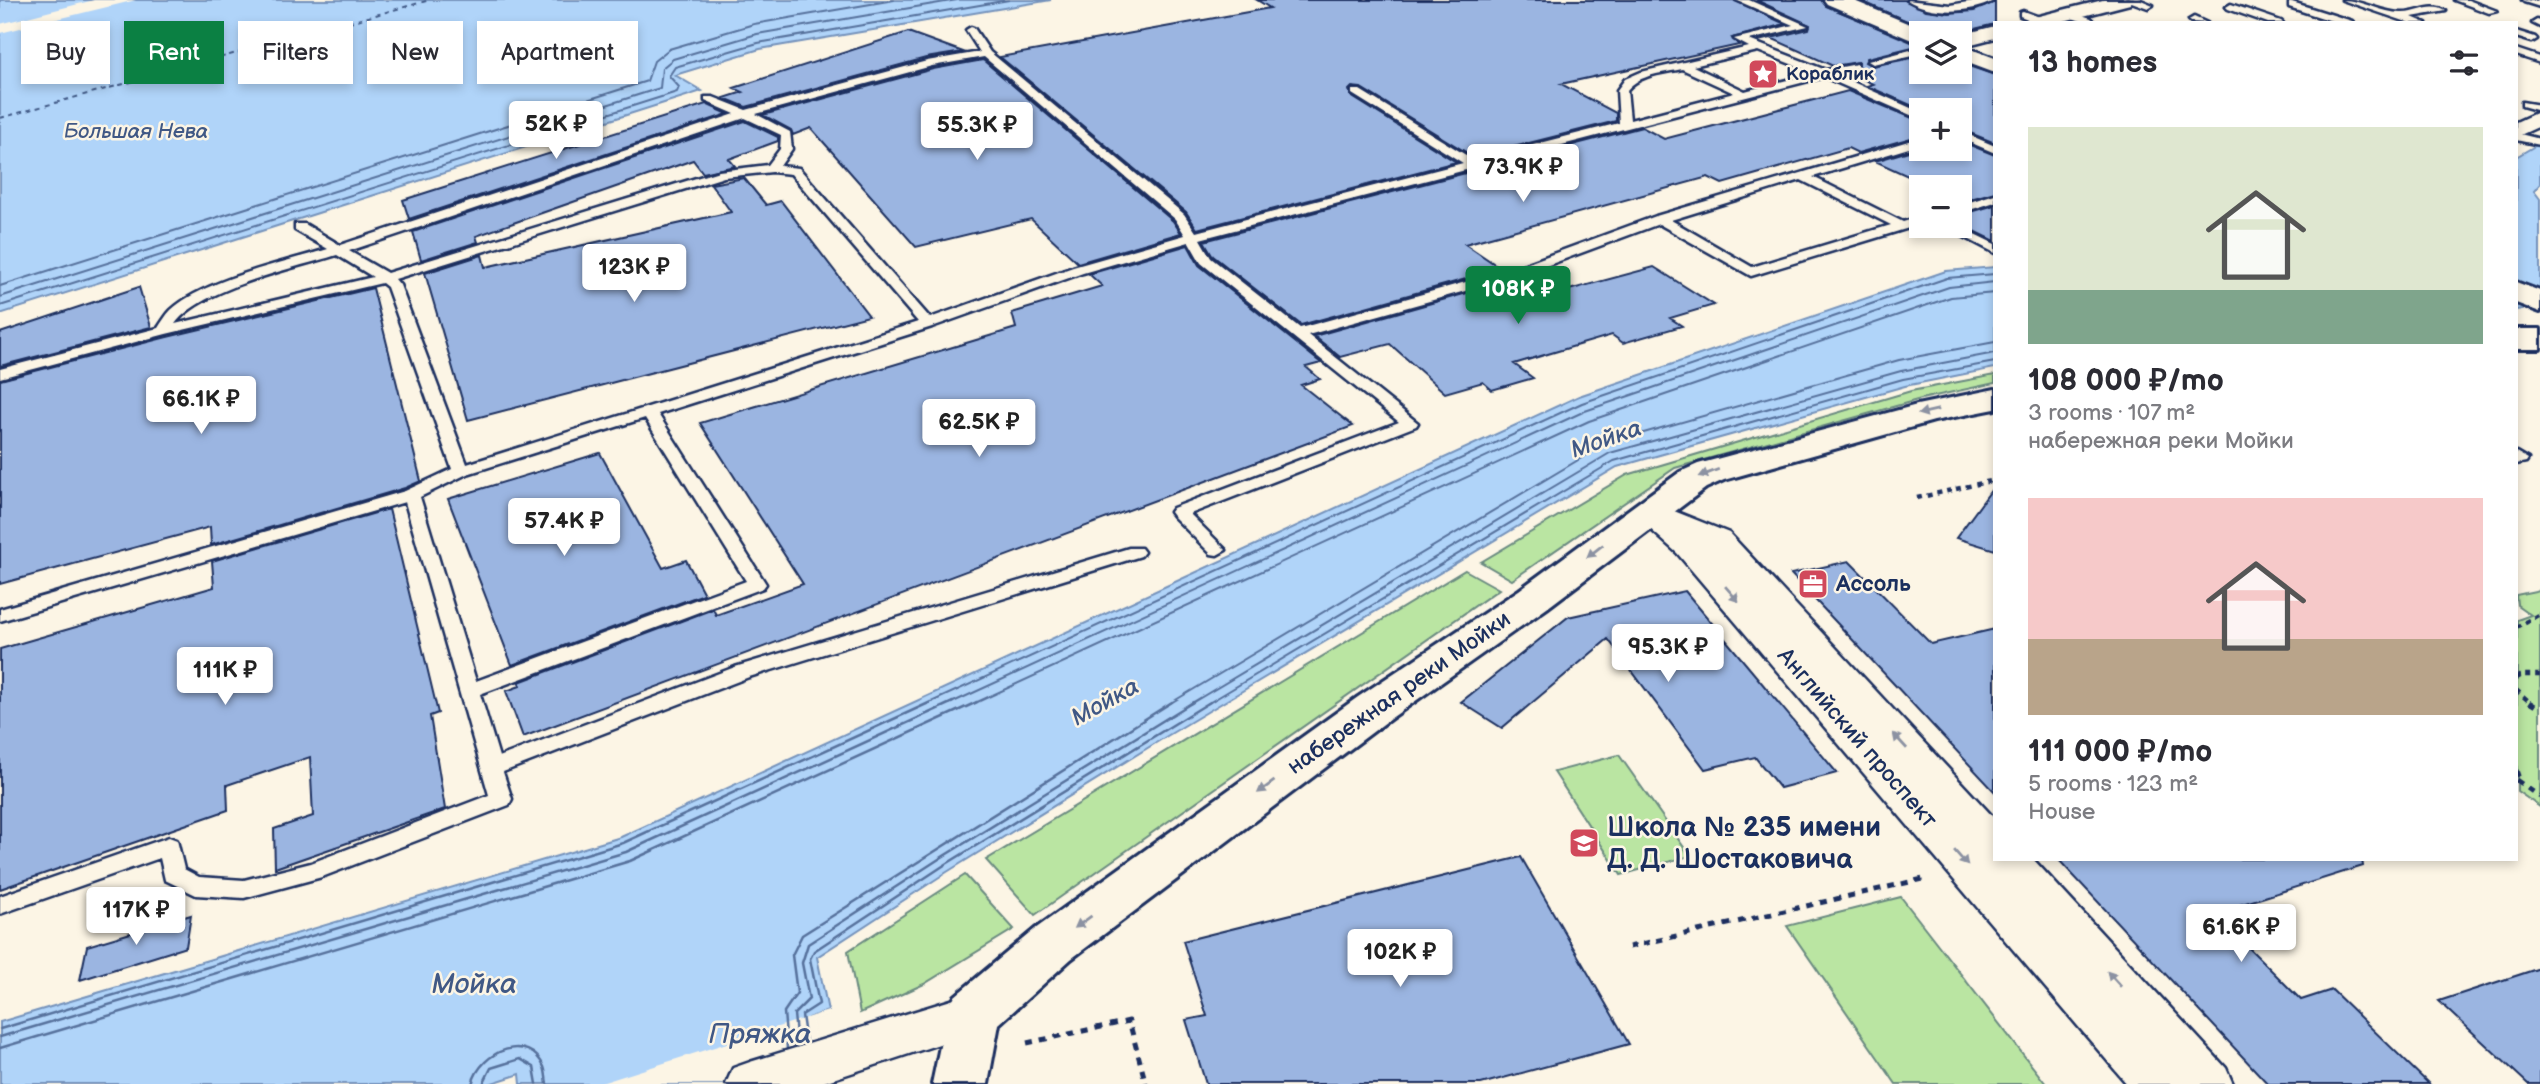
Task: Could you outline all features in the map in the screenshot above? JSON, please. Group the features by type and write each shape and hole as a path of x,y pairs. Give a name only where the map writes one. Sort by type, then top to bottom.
{"main road":[{"path":"1834,0 1909,31"},
{"path":"1972,57 1993,65"},
{"path":"2518,292 2540,303"},
{"path":"2518,339 2540,339"},
{"name":"набережная реки Мойки","path":"974,1013 1053,944 1374,708 1533,598 1693,480 1711,472 1928,412 1993,398"},
{"path":"960,1084 974,1013"}],"street":[{"path":"2033,19 2078,12 2124,0"},
{"path":"1972,38 1993,33"},
{"path":"2518,130 2533,111"},
{"name":"Английский проспект","path":"1649,511 1689,546 1922,788 2137,1032 2209,1084"},
{"name":"Английский проспект","path":"1922,788 1993,844"},
{"name":"Английский проспект","path":"2009,861 2137,1032 2158,1084"},
{"name":"набережная реки Мойки","path":"750,1084 974,1013"}],"lane":[{"path":"1741,0 1802,26 1739,40 1825,73 1909,111"},
{"path":"1912,0 1948,10 1989,1"},
{"path":"2131,0 2148,5"},
{"path":"2347,0 2415,21"},
{"path":"2459,0 2492,10"},
{"path":"2527,0 2540,4"},
{"path":"2292,5 2343,21"},
{"path":"2231,7 2272,21"},
{"path":"2400,16 2433,9 2441,11"},
{"path":"971,30 986,54 1180,217 1206,260 1410,423 1179,512 1217,550"},
{"path":"2518,35 2532,39"},
{"path":"1625,125 1622,90 1629,81 1645,74 1759,48"},
{"path":"1872,61 1909,53"},
{"path":"2518,53 2540,60"},
{"path":"163,331 176,313 201,296 235,282 339,250 745,114 931,63 986,54"},
{"path":"1683,65 1744,94"},
{"path":"0,615 411,495 461,471 927,324 1078,270 1192,237 1853,66"},
{"path":"1356,92 1472,164"},
{"path":"709,99 786,134 786,152 772,168"},
{"path":"2533,111 2540,108"},
{"path":"2518,134 2539,142"},
{"path":"1972,139 1993,149"},
{"path":"1298,333 1514,273 1661,219 1909,144"},
{"path":"0,374 163,331 386,278 723,174 772,168 794,171 927,324"},
{"path":"1802,176 1902,226"},
{"path":"1972,205 1993,199"},
{"path":"1661,219 1751,272 1909,224"},
{"path":"300,228 386,278 393,285 461,471"},
{"path":"1972,238 1993,248"},
{"path":"469,691 757,584 649,412"},
{"path":"0,905 169,846 173,874 196,886 244,888 314,871 501,799 411,495"},
{"path":"491,768 742,672 1135,552"}],"path":[{"path":"1917,498 1993,480"},
{"path":"2518,626 2540,614"},
{"path":"2518,677 2540,675"},
{"path":"2518,692 2540,709"},
{"path":"2519,782 2540,797"},
{"path":"1629,947 1934,876"},
{"path":"1027,1043 1129,1021 1146,1084"}],"green space":[{"path":"1993,375 1993,383 1921,399 1675,468 1512,580 1481,562 1627,475 1911,391"},
{"path":"1465,570 1499,589 1035,915 986,860"},
{"path":"2540,590 2540,807 2518,792 2518,620 2531,615 2518,606 2518,595"},
{"path":"1619,755 1690,856 1621,875 1554,772"},
{"path":"965,875 1014,929 924,984 860,1013 848,951"},
{"path":"1901,897 2046,1084 1896,1084 1787,926"}],"water":[{"name":"Большая Нева","path":"0,0 1051,0 760,49 675,75 702,91 0,314"},
{"path":"2540,143 2540,184 2534,191 2540,199 2540,306 2518,310 2518,156"},
{"name":"Мойка","path":"1993,267 1993,368 1905,386 1617,467 1167,736 947,872 817,957 828,1011 808,1018 820,1084 521,1084 520,1074 489,1084 0,1084 0,1022 621,837 1579,396 1946,271"}],"pier":[{"path":"94,0 136,0 49,21 21,21 21,28 0,33 0,24"},
{"path":"828,1011 829,1015 812,1020 823,1084 598,1084"}],"building":[{"path":"1257,0 1734,0 1785,24 1732,38 1739,45 1561,84 1616,113 1616,121 1474,157 1361,88 1352,87 1349,90 1351,96 1456,162 1197,229 1186,212 1000,57 1270,8"},
{"path":"1756,0 1821,0 1826,6 1909,40 1909,48 1867,58 1865,62 1872,66 1909,59 1909,84 1972,84 1972,67 1993,74 1993,142 1972,134 1972,98 1909,98 1909,104 1867,86 1873,84 1849,73 1859,70 1859,62 1833,66 1771,38 1758,41 1809,29 1810,25"},
{"path":"1859,0 1905,0 1926,10 1949,13 1974,11 1995,2 1993,24 1972,30 1972,21 1909,22"},
{"path":"908,32 963,52 926,58 746,107 724,98 743,92 734,88"},
{"path":"983,60 1173,221 1181,233 1078,263 1031,219 916,247 811,128 793,135 791,130 763,115 933,69"},
{"path":"1848,91 1909,117 1909,139 1858,153 1848,148 1722,184 1708,177 1465,244 1502,269 1301,325 1213,256 1204,241 1642,127 1664,139"},
{"path":"706,104 728,114 409,219 403,200"},
{"path":"745,121 778,137 778,141 729,159 735,166 703,173 693,160 476,236 478,242 421,260 413,232"},
{"path":"1972,146 1993,154 1993,193 1972,199 1972,175 1909,177 1875,161 1909,151 1909,161 1972,161"},
{"path":"744,178 766,205 781,201 869,316 468,420 425,273 482,255 485,267 731,212 711,184"},
{"path":"1993,206 1993,240 1972,230 1972,212"},
{"path":"1188,245 1199,265 1321,363 1306,367 1320,379 1301,385 1353,426 523,737 506,691 520,686 519,682 713,609 716,615 803,584 700,423 1016,328 1012,313 1102,286 1089,274"},
{"path":"1654,267 1714,305 1670,318 1682,326 1623,343 1612,335 1514,364 1533,378 1492,390 1483,382 1445,393 1390,344 1340,357 1314,336 1517,279 1543,297"},
{"path":"139,287 151,327 0,366 0,333"},
{"path":"373,288 421,481 211,545 210,527 0,584 0,380"},
{"path":"600,453 663,568 686,560 704,594 512,665 448,499"},
{"path":"1993,488 1993,549 1956,538"},
{"path":"389,509 438,713 430,716 445,809 275,868 274,829 313,816 310,757 227,785 228,810 0,889 0,649 214,587 212,561"},
{"path":"1849,561 1931,644 1993,629 1993,790 1791,574"},
{"path":"1685,591 1837,773 1780,788 1755,757 1705,769 1608,639 1502,728 1461,702 1568,617"},
{"path":"1521,857 1629,1044 1481,1084 1206,1084 1186,1020 1207,1016 1183,941"},
{"path":"2060,861 2362,861 2363,866 2214,913 2301,1000 2332,990 2429,1084 2268,1084"},
{"path":"191,915 186,947 80,980 87,946"},
{"path":"2540,968 2540,1084 2528,1084 2439,1001"}],"ferry route":[{"path":"0,118 430,0"}],"place":[{"name":"Кораблик","path":"1763,74"},
{"name":"Ассоль","path":"1813,584"},
{"name":"Школа № 235 имени Д. Д. Шостаковича","path":"1584,843"}],"water label":[{"name":"Пряжка","path":"760,1034"}]}
